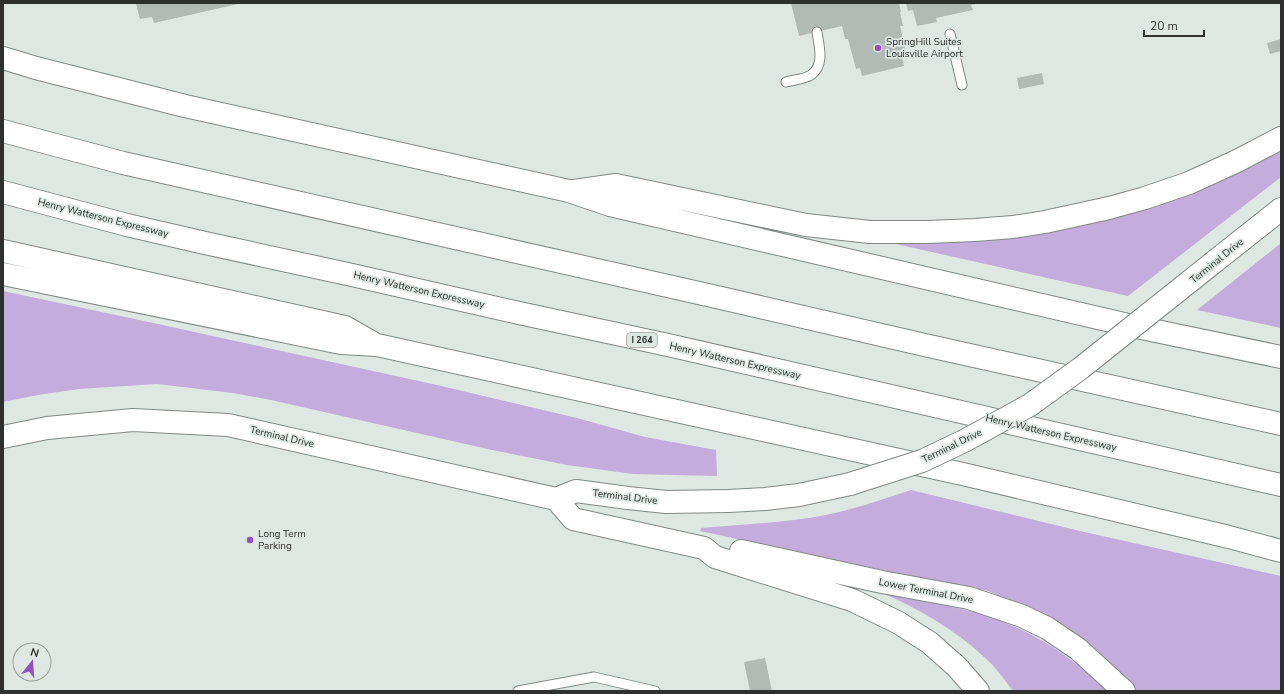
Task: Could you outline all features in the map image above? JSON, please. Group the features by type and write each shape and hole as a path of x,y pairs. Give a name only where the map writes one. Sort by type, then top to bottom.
{"main road":[{"path":"3,58 36,68 185,106 569,191 610,205 1137,327 1281,357"},
{"path":"3,131 123,163 722,298 936,348 1281,424"},
{"path":"569,191 616,185 806,225 870,232 975,230 1013,227 1045,222 1109,208 1145,198 1189,182 1237,161 1281,138"},
{"name":"Henry Watterson Expressway","path":"3,192 127,225 205,243 668,345 1281,485"},
{"name":"Terminal Drive","path":"3,437 47,428 133,420 228,425 556,499 576,491 666,502 729,501 799,495 850,484 922,461 964,441 1030,405 1086,364 1281,209"},
{"path":"3,250 345,327 377,345"},
{"path":"3,274 341,343 377,345 967,475 1229,537 1281,551"},
{"path":"556,499 573,519 704,548 715,557 852,600 899,623 930,643 957,667 978,691"},
{"name":"Lower Terminal Drive","path":"704,548 717,546 860,578 969,598 1022,616 1047,628 1078,649 1124,691"}],"lane":[{"path":"786,82 810,76 818,67 821,54 817,32"},
{"path":"950,34 962,85"},
{"path":"518,691 594,677 655,691"}],"shaded area":[{"path":"1281,146 1281,177 1128,296 896,244 897,241 997,237"},
{"path":"1281,243 1281,328 1197,310"},
{"path":"3,291 437,385 577,418 645,437 716,450 717,476 633,474 567,465 492,450 271,400 233,393 157,384 79,389 3,402"},
{"path":"911,490 1080,531 1281,576 1281,691 1137,691 1093,648 1030,609 988,591 905,575 700,531 701,528 780,522 837,513"},
{"path":"880,590 980,614 1013,626 1042,641 1070,659 1107,691 1013,691 991,664 959,636 934,620 880,592"}],"building":[{"name":"SpringHill Suites Louisville Airport","path":"791,3 899,3 903,26 900,26 907,56 902,58 904,66 862,76 860,68 856,69 848,39 845,39 842,26 799,36"},
{"name":"SpringHill Suites Louisville Airport","path":"906,3 976,4 971,5 973,10 936,18 937,22 917,26 913,10 908,11"},
{"path":"136,4 238,4 154,23 152,17 140,19"},
{"path":"1281,39 1281,51 1270,54 1267,43"},
{"path":"1042,73 1044,84 1019,89 1017,78"},
{"path":"765,658 772,691 750,691 744,662"}],"place":[{"name":"SpringHill Suites Louisville Airport","path":"878,48"},
{"name":"Long Term Parking","path":"250,540"}]}
